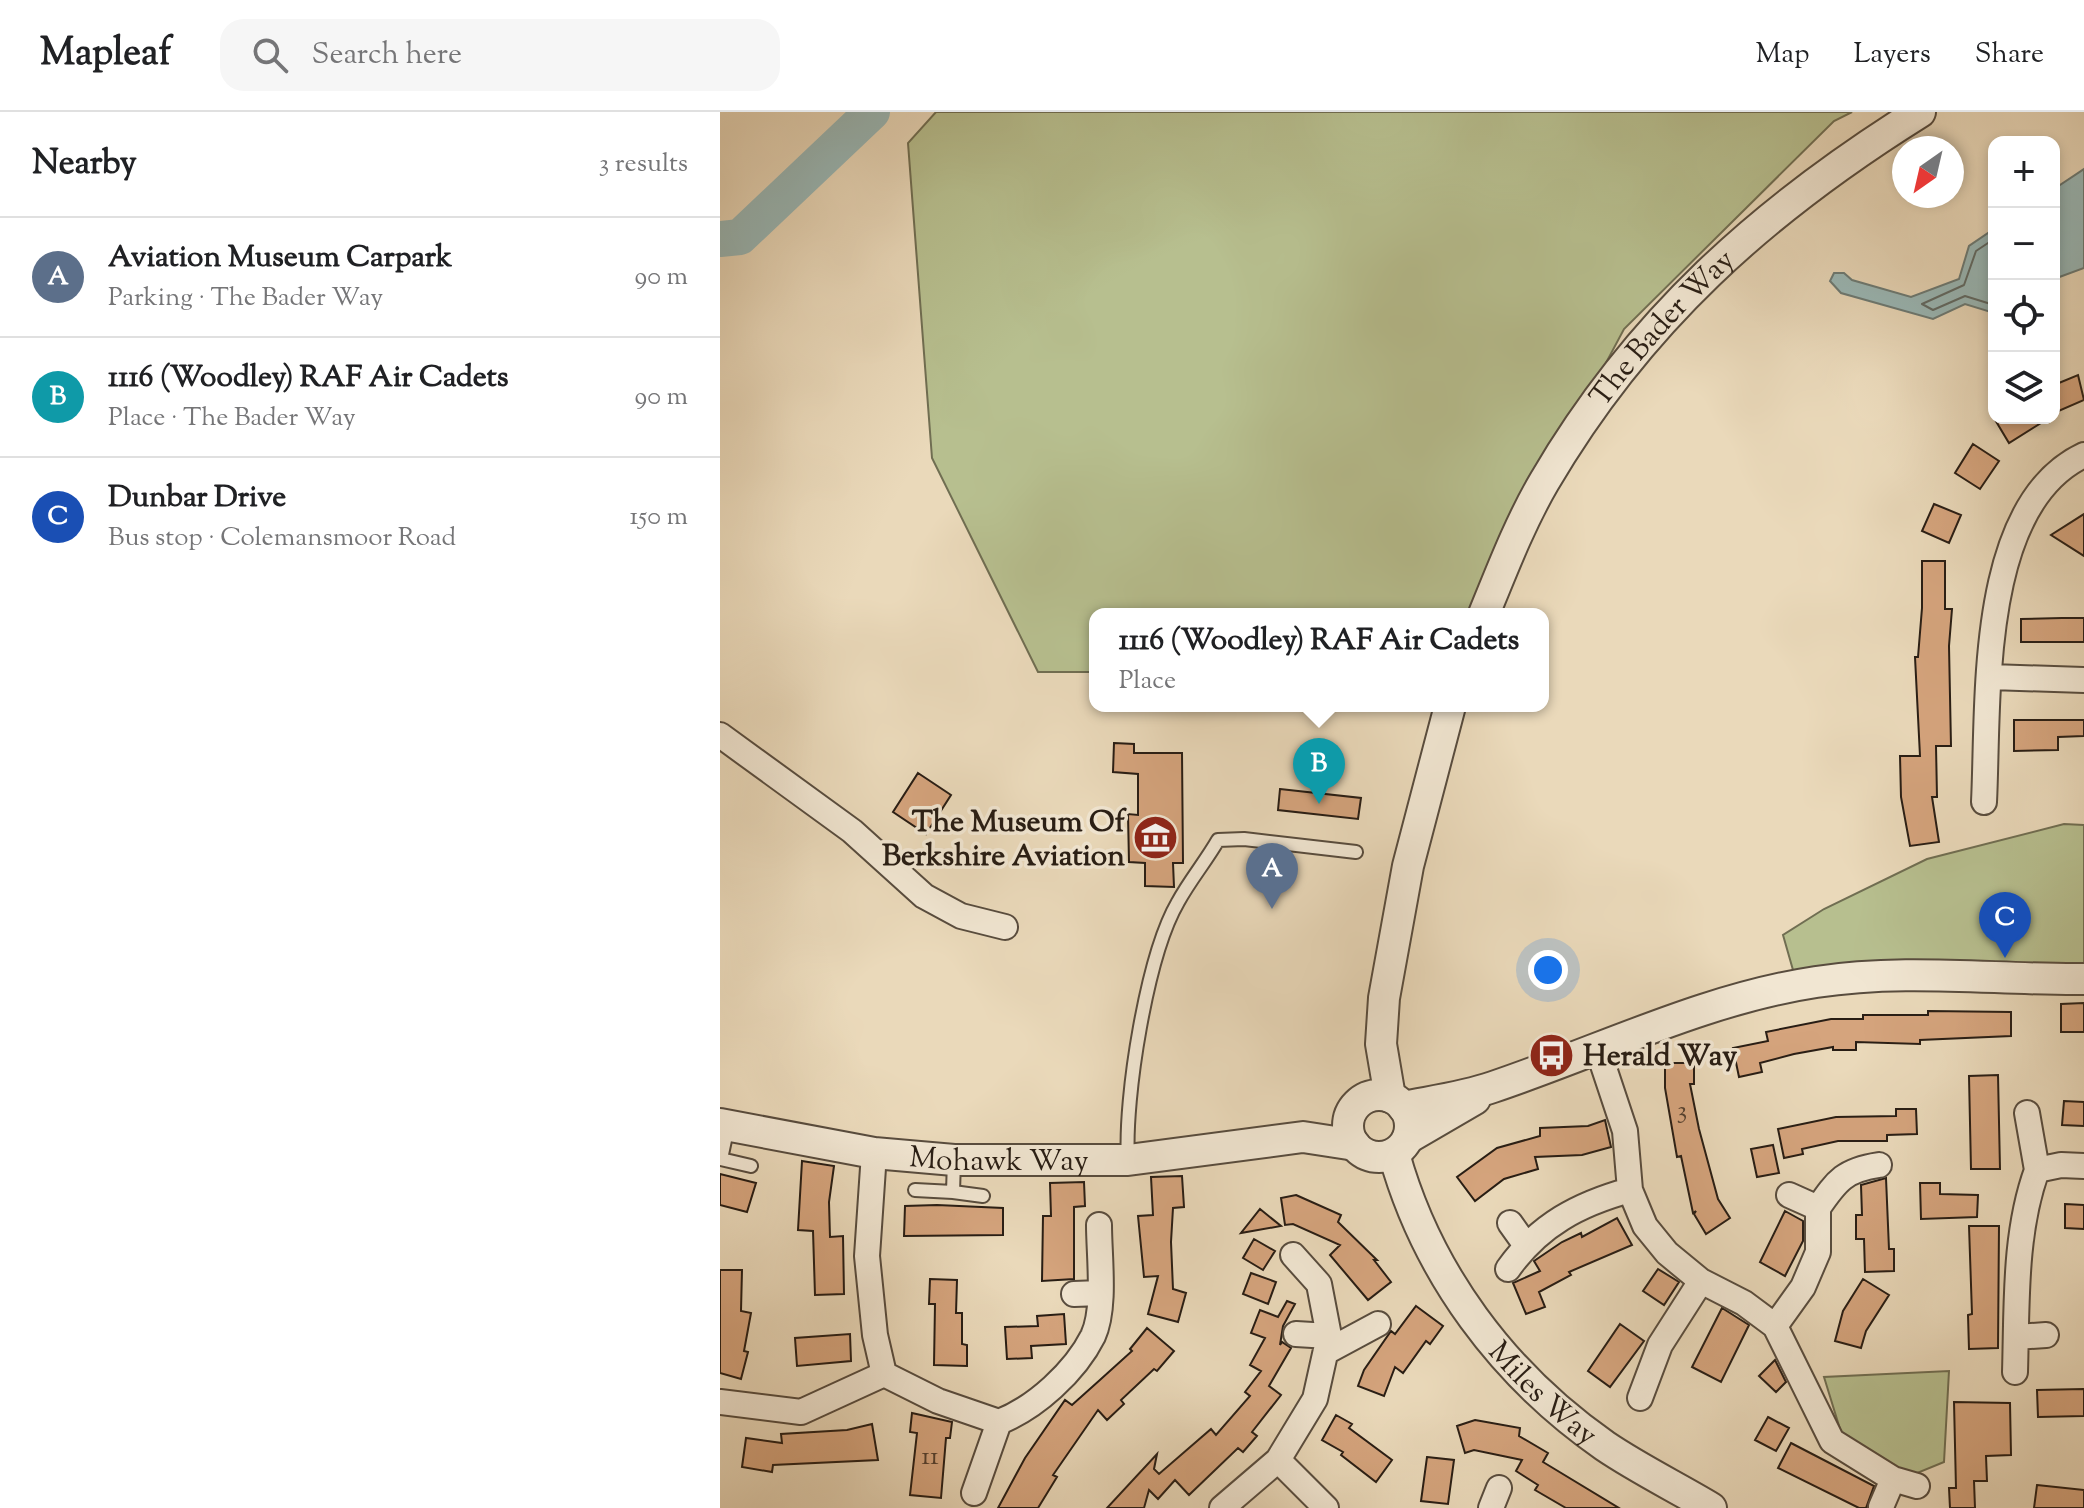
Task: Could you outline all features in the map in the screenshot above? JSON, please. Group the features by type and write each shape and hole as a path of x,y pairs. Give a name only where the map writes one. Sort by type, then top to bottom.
{"street":[{"name":"The Bader Way","path":"1487,608 1542,484 1594,401 1630,353 1671,308 1777,210 1856,152 1920,112"},
{"path":"1984,802 1995,600 2007,550 2040,494 2070,461 2084,455"},
{"path":"1991,677 2084,680"},
{"path":"1381,1148 1348,1130 1377,1104 1381,1021 1408,866 1448,712"},
{"path":"720,735 852,831 924,896 961,916 1005,927"},
{"path":"1381,1148 1455,1113 1490,1088 1597,1047 1690,1014 1816,982 1942,974 2027,980 2084,979"},
{"path":"1597,1047 1625,1131 1630,1190 1645,1226 1667,1253 1701,1281 1744,1303 1775,1326 1832,1441 1893,1479 1917,1486"},
{"name":"Mohawk Way","path":"1278,1138 1377,1104 1490,1088"},
{"path":"1377,1104 1410,1127 1381,1148"},
{"path":"2015,1372 2022,1237 2027,1198 2037,1170 2027,1113"},
{"name":"Mohawk Way","path":"724,1125 874,1153 954,1160 1128,1160 1303,1137 1381,1148"},
{"name":"Miles Way","path":"1381,1148 1421,1234 1463,1308 1535,1389 1605,1445 1711,1508"},
{"path":"874,1153 867,1256 875,1335 884,1374"},
{"path":"1775,1326 1803,1287 1818,1252 1818,1208 1837,1181 1858,1168 1879,1165"},
{"path":"2037,1170 2061,1165 2084,1166"},
{"path":"1508,1269 1525,1244 1562,1214 1630,1190"},
{"path":"1789,1195 1818,1208"},
{"path":"1510,1223 1525,1244"},
{"path":"884,1374 938,1401 999,1422 1024,1412 1065,1372 1094,1335 1100,1293 1099,1225"},
{"path":"1222,1508 1278,1460 1315,1399 1327,1344 1319,1284 1293,1255"},
{"path":"1640,1398 1660,1345 1701,1281"},
{"path":"1074,1294 1100,1293"},
{"path":"1296,1334 1327,1344 1378,1324"},
{"path":"2016,1337 2046,1335"},
{"path":"720,1402 801,1412 884,1374"},
{"path":"974,1493 999,1422"},
{"path":"1278,1460 1326,1508"},
{"path":"1881,1507 1893,1479"}],"lane":[{"path":"1128,1160 1131,1083 1159,953 1178,902 1198,876 1218,840 1244,839 1356,852"},
{"path":"724,1125 720,1159 751,1166"},
{"path":"953,1192 954,1160"},
{"path":"915,1190 983,1196"}],"green space":[{"path":"936,112 1852,112 1834,121 1624,329 1475,608 1089,608 1089,672 1038,672 932,458 908,143"},
{"path":"2064,824 2084,825 2084,968 1795,977 1783,935 1824,909 1927,859"},
{"path":"1949,1371 1944,1462 1910,1476 1844,1442 1824,1377"}],"water":[{"path":"2084,169 2084,268 2060,277 2060,208 2060,185"},
{"path":"1988,233 1988,311 1965,304 1933,319 1841,293 1830,281 1834,273 1844,273 1852,280 1911,297 1959,279 1969,246"}],"building":[{"path":"2078,375 2084,400 2060,410 2060,382"},
{"path":"1998,424 2039,424 2009,443"},
{"path":"1973,444 1999,461 1980,489 1955,473"},
{"path":"1934,504 1961,515 1949,543 1922,531"},
{"path":"2084,514 2084,556 2051,535"},
{"path":"1922,561 1945,561 1945,609 1952,609 1949,646 1951,746 1936,746 1937,797 1932,797 1939,842 1910,846 1901,797 1900,756 1920,756 1915,657 1918,657 1922,608"},
{"path":"2084,618 2084,642 2021,642 2021,619"},
{"path":"2014,720 2084,720 2084,736 2058,737 2058,750 2014,751"},
{"name":"The Museum Of Berkshire Aviation","path":"1114,743 1134,744 1134,753 1182,753 1183,863 1173,863 1174,887 1145,886 1145,863 1129,862 1128,814 1138,815 1138,774 1113,772"},
{"path":"918,773 951,795 926,834 893,812"},
{"path":"1280,789 1361,798 1358,819 1278,810"},
{"path":"2084,1003 2084,1032 2061,1032 2061,1004"},
{"path":"1928,1011 2011,1012 2011,1036 1920,1040 1920,1044 1856,1042 1856,1050 1833,1050 1833,1047 1794,1054 1760,1063 1762,1072 1739,1077 1733,1048 1768,1041 1766,1032 1831,1019 1863,1019 1863,1015 1928,1015"},
{"path":"1665,1063 1694,1063 1694,1084 1690,1084 1699,1129 1718,1199 1730,1218 1706,1234 1694,1214 1696,1211 1693,1213 1681,1156 1677,1157 1665,1088"},
{"path":"1998,1075 2000,1169 1971,1169 1969,1076"},
{"path":"2064,1101 2084,1102 2084,1126 2062,1125"},
{"path":"1896,1109 1916,1109 1917,1134 1887,1135 1887,1141 1838,1141 1802,1149 1803,1154 1784,1158 1778,1129 1836,1117 1896,1116"},
{"path":"1605,1120 1611,1147 1582,1155 1535,1157 1538,1169 1504,1179 1475,1201 1457,1177 1497,1148 1540,1136 1540,1128 1588,1126"},
{"path":"1773,1145 1779,1173 1757,1177 1751,1149"},
{"path":"802,1161 834,1166 829,1202 830,1237 843,1236 844,1294 815,1295 813,1231 798,1230"},
{"path":"720,1174 756,1183 747,1212 720,1205"},
{"path":"1182,1176 1184,1207 1173,1208 1171,1242 1173,1289 1186,1293 1178,1322 1148,1314 1158,1276 1144,1277 1138,1216 1153,1215 1151,1177"},
{"path":"1886,1178 1889,1249 1894,1249 1894,1271 1865,1272 1864,1239 1856,1239 1856,1215 1862,1215 1861,1185"},
{"path":"1084,1182 1085,1206 1074,1207 1074,1279 1042,1281 1043,1216 1051,1216 1050,1183"},
{"path":"1920,1183 1940,1183 1940,1194 1978,1195 1977,1217 1921,1219"},
{"path":"1296,1195 1341,1215 1338,1222 1377,1260 1374,1260 1391,1282 1368,1300 1330,1255 1340,1245 1293,1224 1285,1225 1281,1198"},
{"path":"2065,1204 2084,1205 2084,1229 2065,1228"},
{"path":"905,1206 1003,1208 1003,1235 904,1236"},
{"path":"1260,1209 1281,1226 1241,1233"},
{"path":"1785,1211 1803,1221 1803,1241 1785,1276 1760,1262"},
{"path":"1617,1218 1632,1245 1569,1272 1571,1275 1539,1292 1545,1307 1526,1314 1513,1283 1540,1271 1534,1261 1562,1242 1581,1233 1582,1237"},
{"path":"1969,1226 1999,1226 1998,1348 1969,1349 1968,1315 1972,1314"},
{"path":"1254,1239 1275,1251 1263,1270 1243,1258"},
{"path":"1658,1269 1679,1282 1664,1305 1643,1291"},
{"path":"720,1270 742,1270 741,1311 751,1313 744,1351 748,1352 741,1379 720,1373"},
{"path":"1251,1273 1276,1282 1268,1304 1243,1294"},
{"path":"930,1279 957,1280 956,1313 962,1313 962,1344 967,1345 967,1366 934,1365 935,1304 929,1304"},
{"path":"1863,1279 1889,1295 1866,1331 1861,1348 1835,1341 1843,1311"},
{"path":"1287,1301 1295,1304 1283,1326 1280,1345 1282,1342 1291,1348 1269,1386 1281,1395 1252,1432 1257,1436 1243,1452 1238,1448 1189,1495 1175,1480 1158,1499 1149,1490 1144,1508 1107,1508 1157,1454 1154,1469 1159,1474 1211,1429 1216,1435 1250,1396 1245,1392 1261,1371 1250,1365 1265,1338 1251,1333 1260,1310 1278,1317"},
{"path":"1416,1306 1443,1326 1430,1344 1426,1341 1403,1373 1395,1367 1384,1396 1358,1386 1364,1370 1391,1331 1395,1334"},
{"path":"1722,1308 1749,1325 1721,1382 1692,1367"},
{"path":"1064,1314 1066,1344 1031,1346 1032,1358 1007,1359 1005,1327 1038,1326 1037,1316"},
{"path":"1620,1324 1644,1341 1610,1387 1588,1371"},
{"path":"1147,1328 1174,1351 1157,1371 1154,1369 1121,1400 1124,1404 1107,1420 1098,1410 1053,1475 1057,1477 1038,1508 998,1508 1025,1458 1065,1400 1072,1405 1132,1351 1130,1349"},
{"path":"850,1334 851,1361 797,1366 795,1338"},
{"path":"1775,1360 1786,1382 1776,1392 1759,1376"},
{"path":"2084,1389 2084,1416 2038,1417 2037,1390"},
{"path":"1954,1402 2010,1403 2011,1455 1986,1456 1987,1481 1974,1481 1975,1508 1950,1508 1949,1488 1956,1488"},
{"path":"912,1413 952,1422 950,1438 946,1438 941,1498 910,1495 917,1433 910,1432"},
{"path":"1336,1415 1352,1424 1349,1428 1392,1460 1376,1482 1341,1455 1343,1452 1322,1440"},
{"path":"1768,1417 1789,1428 1776,1451 1755,1440"},
{"path":"1475,1420 1520,1428 1519,1436 1548,1453 1543,1462 1619,1508 1566,1508 1535,1490 1538,1485 1516,1471 1522,1460 1474,1450 1465,1453 1457,1426"},
{"path":"872,1424 878,1460 773,1465 772,1472 742,1467 746,1438 782,1443 781,1434 847,1430"},
{"path":"1791,1443 1874,1486 1866,1508 1859,1508 1778,1468"},
{"path":"1427,1457 1454,1460 1448,1504 1421,1501"},
{"path":"2037,1485 2084,1490 2084,1508 2034,1508"}],"waterway":[{"path":"720,239 740,237 872,112"}],"place":[{"name":"1116 (Woodley) RAF Air Cadets","path":"1319,804"},
{"name":"The Museum Of Berkshire Aviation","path":"1156,838"},
{"name":"Aviation Museum Carpark","path":"1272,909"},
{"name":"Dunbar Drive","path":"2005,958"},
{"name":"Herald Way","path":"1552,1055"}]}
